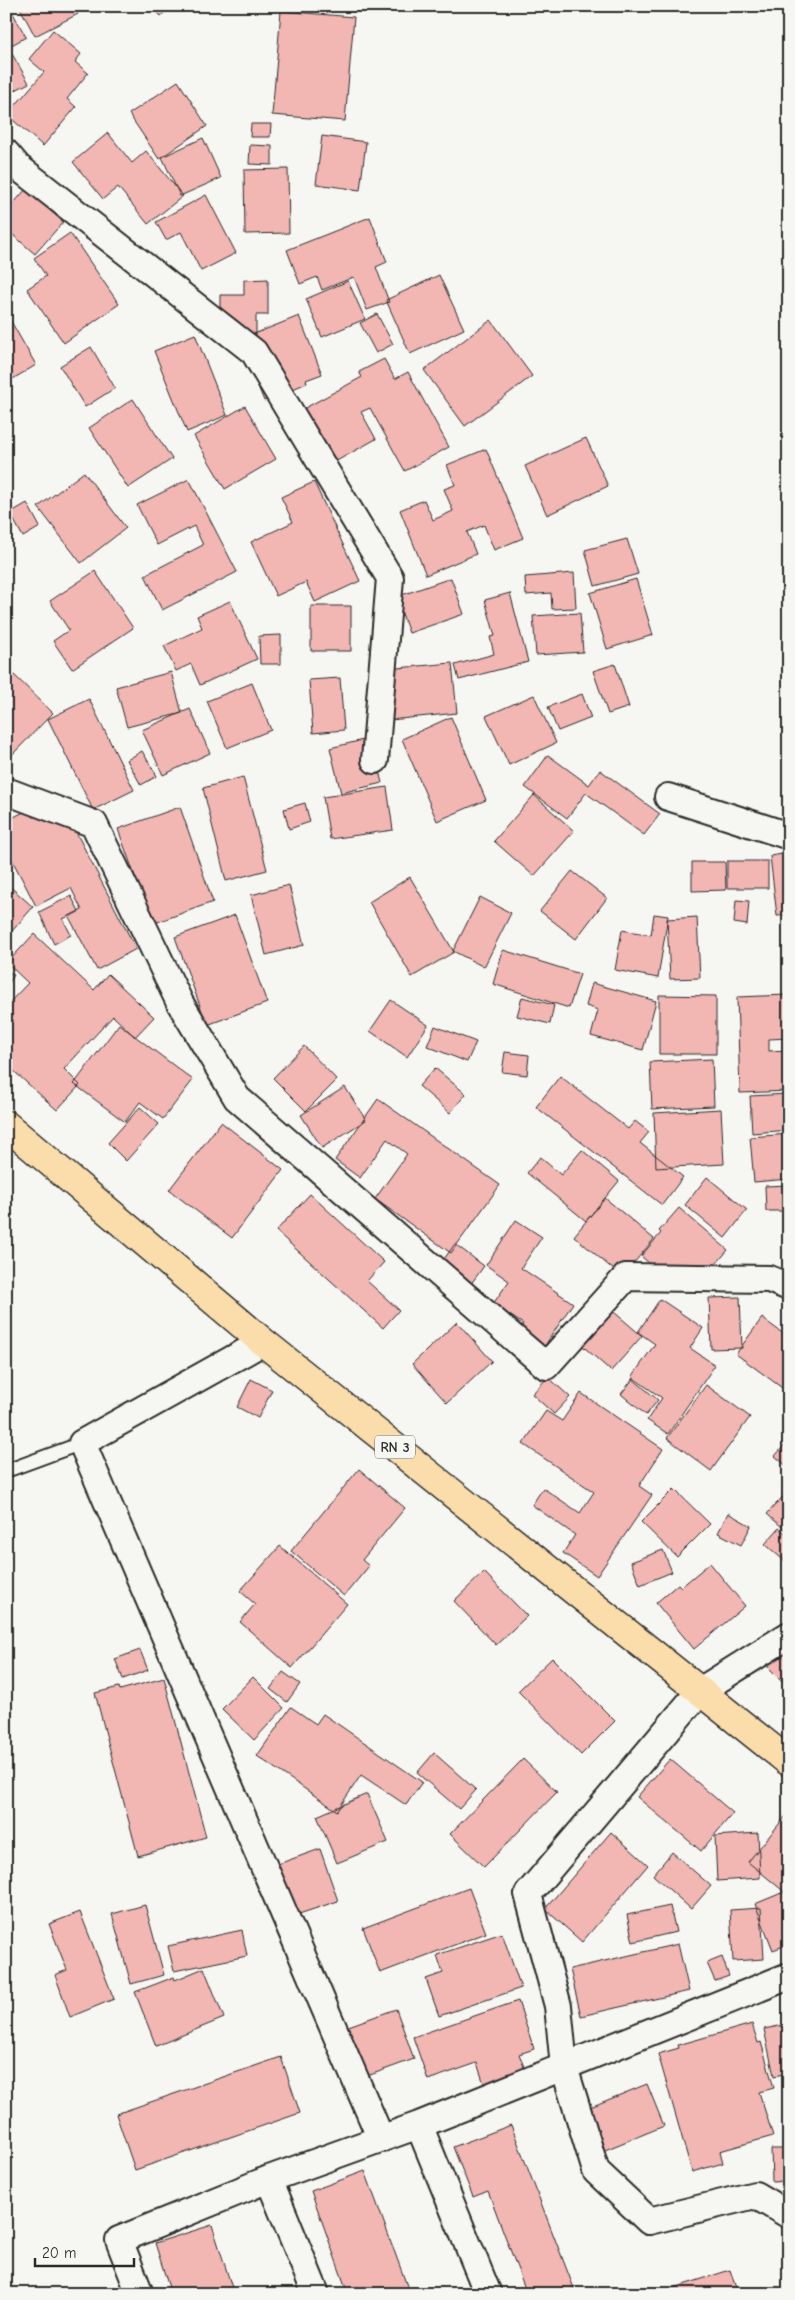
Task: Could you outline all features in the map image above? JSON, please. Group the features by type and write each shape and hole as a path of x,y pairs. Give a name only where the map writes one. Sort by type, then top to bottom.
{"main road":[{"name":"RN 3","path":"6,1125 263,1342 789,1762"}],"street":[{"path":"10,166 254,352 390,578 375,760"},
{"path":"6,791 94,824 180,1003 237,1098 546,1366 626,1277 768,1279 789,1287"},
{"path":"668,797 789,836"},
{"path":"263,1342 82,1443 381,2139"},
{"path":"789,1635 700,1691 528,1894 558,2006 564,2067 596,2171 649,2221 755,2195 789,2215"},
{"path":"140,2294 119,2240 269,2179 419,2125 789,1976"},
{"path":"419,2125 488,2294"},
{"path":"269,2179 316,2294"}],"lane":[{"path":"6,1471 82,1443"}],"building":[{"path":"6,6 9,6 26,37 8,47 29,83 6,95"},
{"path":"19,6 74,6 78,14 35,36"},
{"path":"151,6 170,6 161,16"},
{"path":"281,11 354,17 345,121 272,115"},
{"path":"53,30 81,54 75,62 88,73 67,99 76,107 43,146 7,115 44,72 29,59"},
{"path":"178,81 207,126 159,159 129,114"},
{"path":"251,124 271,124 270,137 250,137"},
{"path":"108,133 132,163 146,151 183,196 148,224 118,187 103,199 73,162"},
{"path":"322,136 366,142 360,190 316,184"},
{"path":"203,138 221,178 180,196 162,157"},
{"path":"250,145 272,146 272,165 249,164"},
{"path":"288,169 289,233 245,234 244,170"},
{"path":"26,189 63,222 35,254 6,229 6,212"},
{"path":"206,195 236,253 201,271 181,232 166,240 156,222"},
{"path":"370,217 387,262 376,267 389,302 367,310 354,277 322,290 317,277 300,284 287,250"},
{"path":"70,233 119,304 64,343 27,289 46,276 34,258"},
{"path":"439,275 464,329 410,354 386,300"},
{"path":"268,279 268,315 256,315 256,335 220,335 220,295 244,295 244,280"},
{"path":"348,281 365,319 322,337 306,299"},
{"path":"377,314 393,344 376,353 360,323"},
{"path":"299,316 322,374 306,380 307,383 264,401 239,340"},
{"path":"9,318 36,365 6,383 6,320"},
{"path":"491,320 532,376 465,426 424,370"},
{"path":"195,334 227,415 187,432 154,351"},
{"path":"91,347 115,388 85,407 60,366"},
{"path":"384,359 395,379 408,372 449,447 405,471 370,408 361,412 376,439 324,468 294,414 362,377 359,372"},
{"path":"133,399 172,459 128,488 89,428"},
{"path":"245,406 276,459 225,489 194,436"},
{"path":"586,438 608,486 547,515 525,466"},
{"path":"486,449 523,538 494,550 484,525 467,532 476,554 426,575 400,510 424,500 433,520 453,511 444,489 455,485 447,465"},
{"path":"84,472 126,528 81,563 38,507"},
{"path":"189,479 237,572 162,610 145,575 203,545 194,526 157,545 137,505"},
{"path":"314,482 360,581 315,602 306,582 276,596 251,542 293,522 281,497"},
{"path":"27,503 40,527 23,537 10,513"},
{"path":"627,539 638,574 595,586 585,550"},
{"path":"95,571 133,628 72,669 53,641 69,630 50,601"},
{"path":"574,573 576,608 552,609 551,593 526,595 525,577"},
{"path":"451,578 464,614 409,633 396,597"},
{"path":"636,579 653,635 607,649 590,593"},
{"path":"510,593 528,662 459,680 455,665 494,654 490,637 495,636 485,600"},
{"path":"230,601 257,659 200,685 191,664 176,671 164,646 202,628 197,616"},
{"path":"311,606 351,606 351,651 311,651"},
{"path":"580,613 583,652 536,655 533,616"},
{"path":"281,635 281,664 260,664 259,636"},
{"path":"452,663 457,713 390,720 386,669"},
{"path":"615,664 629,707 608,714 593,671"},
{"path":"6,667 53,713 6,761"},
{"path":"171,672 182,713 127,727 116,687"},
{"path":"340,678 344,730 313,733 309,680"},
{"path":"252,683 271,730 227,748 207,701"},
{"path":"582,694 591,718 558,731 548,707"},
{"path":"534,695 556,743 509,765 486,716"},
{"path":"89,699 134,790 93,810 48,719"},
{"path":"190,709 210,753 163,775 142,730"},
{"path":"451,717 486,800 437,821 402,739"},
{"path":"371,738 382,783 341,793 330,748"},
{"path":"142,751 157,776 141,785 127,760"},
{"path":"548,755 589,785 600,770 660,814 644,835 586,793 567,818 525,787"},
{"path":"243,777 267,870 226,881 203,788"},
{"path":"387,787 393,830 330,839 323,797"},
{"path":"57,795 136,949 97,970 69,917 82,910 71,888 36,906 6,848 6,821"},
{"path":"534,795 574,831 534,876 494,841"},
{"path":"305,803 310,822 289,829 284,809"},
{"path":"180,807 213,902 152,924 118,829"},
{"path":"789,853 789,915 777,916 770,856"},
{"path":"727,861 768,861 768,888 727,888"},
{"path":"692,862 725,862 726,890 692,891"},
{"path":"572,871 607,898 576,939 540,911"},
{"path":"410,877 454,952 412,977 369,902"},
{"path":"6,883 33,907 6,938"},
{"path":"289,885 304,945 266,955 251,895"},
{"path":"71,896 79,911 63,919 71,935 54,944 39,912"},
{"path":"480,897 511,913 484,967 453,951"},
{"path":"736,900 749,901 747,925 734,923"},
{"path":"654,914 668,916 658,978 615,970 622,930 651,935"},
{"path":"235,915 267,1003 207,1025 175,937"},
{"path":"697,917 700,978 670,979 667,919"},
{"path":"34,934 94,990 108,974 154,1017 135,1037 113,1016 64,1069 80,1085 57,1110 6,1064 6,1006 28,983 7,963"},
{"path":"503,950 580,974 569,1008 493,984"},
{"path":"6,970 14,975 6,988"},
{"path":"592,983 656,1001 643,1050 591,1036 598,1010 586,1006"},
{"path":"659,995 716,996 716,1054 659,1054"},
{"path":"787,995 789,1038 769,1039 769,1051 789,1050 789,1091 740,1093 737,997"},
{"path":"522,997 554,1005 550,1024 517,1016"},
{"path":"391,1000 428,1025 407,1057 370,1031"},
{"path":"119,1024 193,1080 163,1119 140,1102 125,1122 74,1084"},
{"path":"435,1026 476,1042 467,1062 427,1046"},
{"path":"304,1046 337,1080 306,1111 273,1078"},
{"path":"505,1052 529,1055 527,1075 502,1072"},
{"path":"712,1059 714,1106 652,1109 650,1062"},
{"path":"435,1068 466,1094 450,1113 419,1086"},
{"path":"560,1076 628,1129 635,1121 649,1132 640,1143 683,1177 662,1205 536,1107"},
{"path":"345,1087 366,1120 322,1148 301,1115"},
{"path":"789,1094 789,1130 752,1133 750,1096"},
{"path":"378,1099 500,1185 451,1253 375,1199 407,1154 387,1139 360,1178 335,1160"},
{"path":"140,1107 159,1124 126,1161 108,1143"},
{"path":"721,1109 724,1164 656,1168 654,1113"},
{"path":"221,1122 283,1170 232,1238 169,1190"},
{"path":"789,1134 789,1179 754,1182 750,1137"},
{"path":"582,1150 619,1181 586,1221 527,1173 540,1157 561,1175"},
{"path":"707,1177 747,1210 725,1238 685,1205"},
{"path":"789,1185 789,1211 766,1211 765,1186"},
{"path":"310,1194 384,1262 367,1281 399,1310 383,1328 276,1231"},
{"path":"605,1198 654,1239 622,1277 574,1236"},
{"path":"679,1208 728,1250 703,1279 685,1263 669,1281 641,1256"},
{"path":"516,1220 542,1237 521,1268 573,1303 544,1347 519,1330 523,1324 493,1304 509,1281 486,1265"},
{"path":"455,1244 484,1266 462,1296 433,1274"},
{"path":"740,1297 742,1348 711,1349 709,1298"},
{"path":"660,1299 703,1328 690,1348 715,1365 668,1434 647,1420 662,1398 632,1377 655,1344 638,1332"},
{"path":"607,1306 642,1336 611,1371 577,1341"},
{"path":"762,1318 789,1338 789,1393 736,1354"},
{"path":"457,1322 492,1361 447,1403 412,1364"},
{"path":"548,1377 570,1397 554,1414 532,1394"},
{"path":"251,1379 272,1390 258,1418 237,1407"},
{"path":"633,1379 658,1400 646,1415 621,1394"},
{"path":"706,1385 750,1417 711,1471 667,1438"},
{"path":"581,1393 663,1449 639,1486 652,1495 597,1576 563,1553 575,1535 532,1505 543,1488 580,1513 594,1492 523,1444 546,1411 562,1421"},
{"path":"789,1440 789,1468 775,1456"},
{"path":"359,1469 405,1508 362,1560 369,1566 344,1596 291,1551"},
{"path":"674,1489 710,1524 677,1557 641,1522"},
{"path":"789,1490 789,1533 767,1514"},
{"path":"728,1513 751,1526 741,1545 718,1533"},
{"path":"779,1528 789,1536 789,1565 765,1544"},
{"path":"280,1546 347,1604 292,1668 240,1622 255,1604 240,1591"},
{"path":"663,1550 672,1572 640,1585 631,1562"},
{"path":"710,1563 745,1606 694,1649 656,1603 678,1584 681,1587"},
{"path":"484,1572 527,1616 496,1645 454,1601"},
{"path":"789,1635 789,1688 761,1660"},
{"path":"140,1650 148,1670 123,1679 115,1659"},
{"path":"552,1658 615,1721 581,1755 518,1691"},
{"path":"283,1672 300,1684 287,1702 270,1689"},
{"path":"253,1677 284,1708 254,1740 222,1709"},
{"path":"164,1678 206,1837 138,1856 95,1693 119,1687 120,1690"},
{"path":"291,1707 316,1724 323,1714 422,1782 406,1805 361,1775 337,1811 257,1756"},
{"path":"434,1753 476,1790 459,1809 417,1773"},
{"path":"523,1759 557,1792 484,1867 450,1834"},
{"path":"670,1759 733,1813 701,1851 637,1797"},
{"path":"367,1794 388,1842 337,1863 317,1816"},
{"path":"789,1812 789,1893 787,1894 748,1862"},
{"path":"611,1832 648,1865 582,1942 545,1909"},
{"path":"758,1833 760,1878 717,1881 715,1836"},
{"path":"320,1849 338,1901 296,1915 278,1864"},
{"path":"672,1852 711,1886 691,1909 653,1875"},
{"path":"469,1888 486,1933 380,1973 363,1928"},
{"path":"789,1890 789,1944 773,1950 755,1904"},
{"path":"145,1905 164,1975 131,1984 112,1914"},
{"path":"670,1906 676,1932 633,1942 627,1915"},
{"path":"761,1908 764,1959 733,1961 730,1910"},
{"path":"80,1912 114,1999 70,2017 55,1975 67,1970 49,1924"},
{"path":"242,1930 247,1956 174,1971 168,1946"},
{"path":"502,1933 521,1988 439,2016 426,1979 443,1973 437,1955"},
{"path":"678,1944 689,1991 581,2016 570,1969"},
{"path":"722,1957 729,1976 715,1981 707,1963"},
{"path":"204,1968 224,2018 156,2046 135,1992 174,1977 175,1980"},
{"path":"518,2001 534,2049 519,2054 526,2072 485,2087 477,2063 428,2080 413,2037"},
{"path":"396,2009 414,2059 359,2079 340,2029"},
{"path":"752,2024 758,2043 761,2042 774,2088 759,2092 773,2136 720,2151 723,2163 692,2172 658,2054 679,2048 678,2045"},
{"path":"789,2024 789,2073 774,2076 764,2029"},
{"path":"281,2057 300,2113 135,2170 116,2114"},
{"path":"647,2084 664,2126 605,2150 588,2108"},
{"path":"511,2125 575,2291 569,2294 527,2294 488,2191 473,2197 453,2147"},
{"path":"771,2149 789,2149 789,2181 772,2182"},
{"path":"365,2171 410,2294 348,2294 311,2191"},
{"path":"212,2225 234,2294 171,2294 155,2243"},
{"path":"730,2270 738,2294 655,2294"}]}
